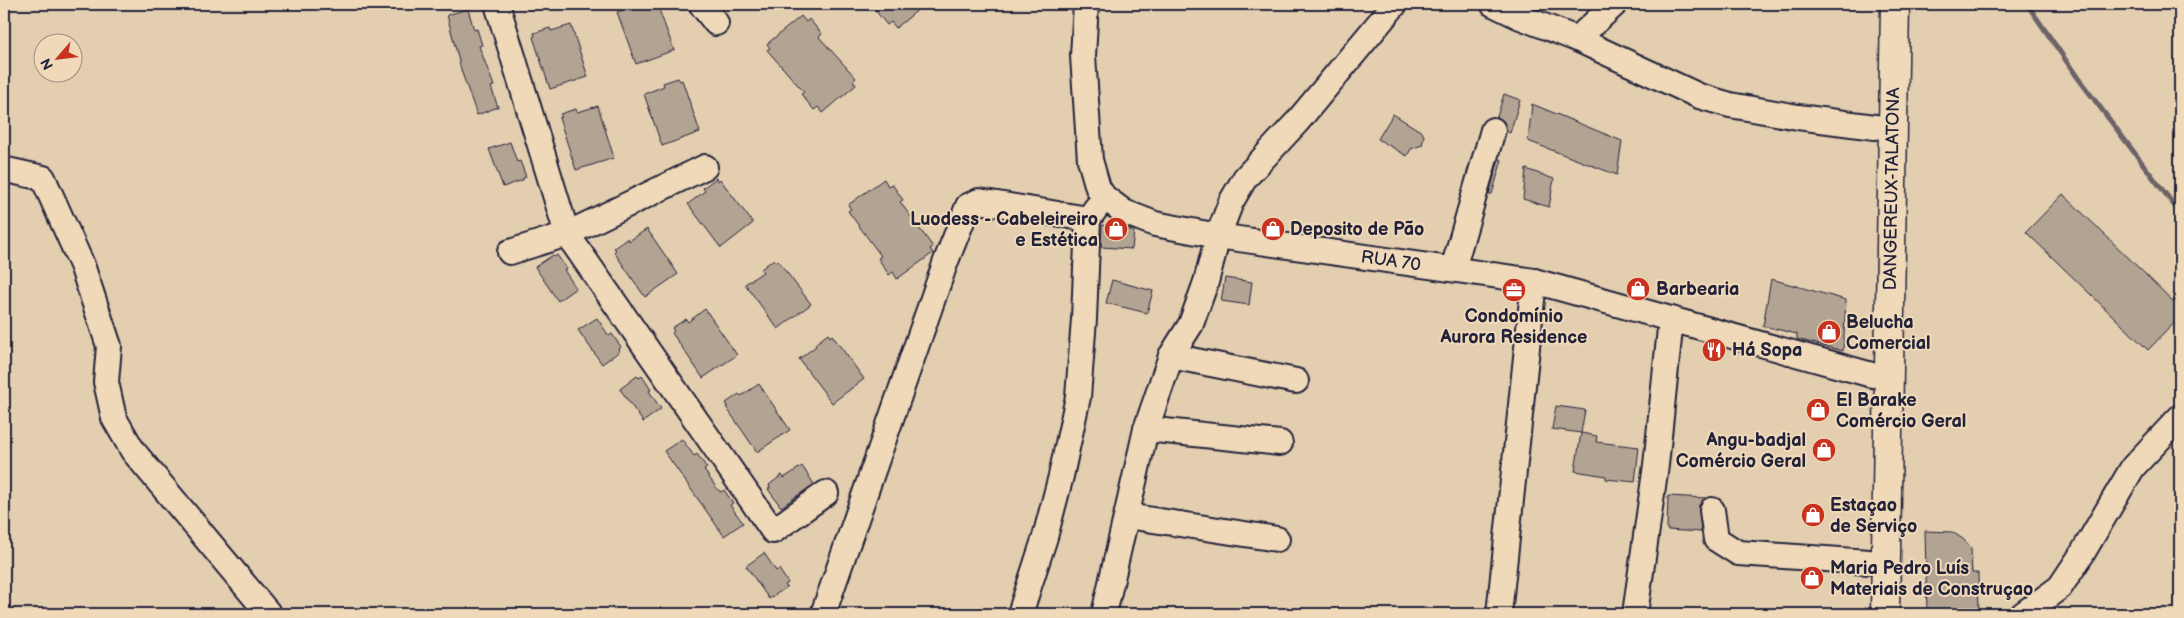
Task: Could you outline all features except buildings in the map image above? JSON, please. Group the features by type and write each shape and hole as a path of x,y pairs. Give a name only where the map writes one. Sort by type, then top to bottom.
{"main road":[{"name":"DANGEREUX-TALATONA","path":"1868,614 1877,4"},
{"name":"DANGEREUX-TALATONA","path":"1885,614 1895,4"}],"street":[{"path":"496,4 567,234 773,531 826,493"},
{"path":"701,4 716,23"},
{"name":"RUA 70","path":"1086,4 1082,56 1090,160 1096,183 1104,197 1114,206 1138,219 1154,224 1218,236 1534,281 1872,375"},
{"path":"1104,614 1146,429 1171,356 1191,324 1206,282 1218,236 1231,202 1245,178 1296,122 1395,4"},
{"path":"1493,4 1518,16 1577,38 1699,96 1730,105 1798,117 1875,127"},
{"path":"1577,38 1615,4"},
{"path":"1453,269 1493,130"},
{"path":"510,252 567,234 705,167"},
{"path":"4,171 7,170 43,178 82,265 109,346 106,382 114,418 133,451 269,614"},
{"path":"1020,614 1045,537 1061,476 1078,397 1084,319 1088,219 1104,197"},
{"path":"823,614 946,261 968,206 979,201 1088,219"},
{"path":"1499,614 1534,281"},
{"path":"1635,614 1656,465 1671,319"},
{"path":"1171,356 1296,381"},
{"path":"2023,614 2060,587 2082,554 2133,467 2180,417"},
{"path":"1146,429 1280,443"},
{"path":"1712,510 1716,539 1738,553 1869,562"},
{"path":"1126,516 1277,539"}],"waterway":[{"path":"2027,4 2078,78 2180,213"}],"place":[{"name":"Luodess - Cabeleireiro e Estética","path":"1116,229"},
{"name":"Deposito de Pão","path":"1273,229"},
{"name":"Barbearia","path":"1638,289"},
{"name":"Condomínio Aurora Residence","path":"1514,290"},
{"name":"Belucha Comercial","path":"1829,332"},
{"name":"Há Sopa","path":"1714,350"},
{"name":"El Barake Comércio Geral","path":"1818,410"},
{"name":"Angu-badjal Comércio Geral","path":"1824,450"},
{"name":"Estaçao de Serviço","path":"1813,515"},
{"name":"Maria Pedro Luís Materiais de Construçao","path":"1812,578"}]}
